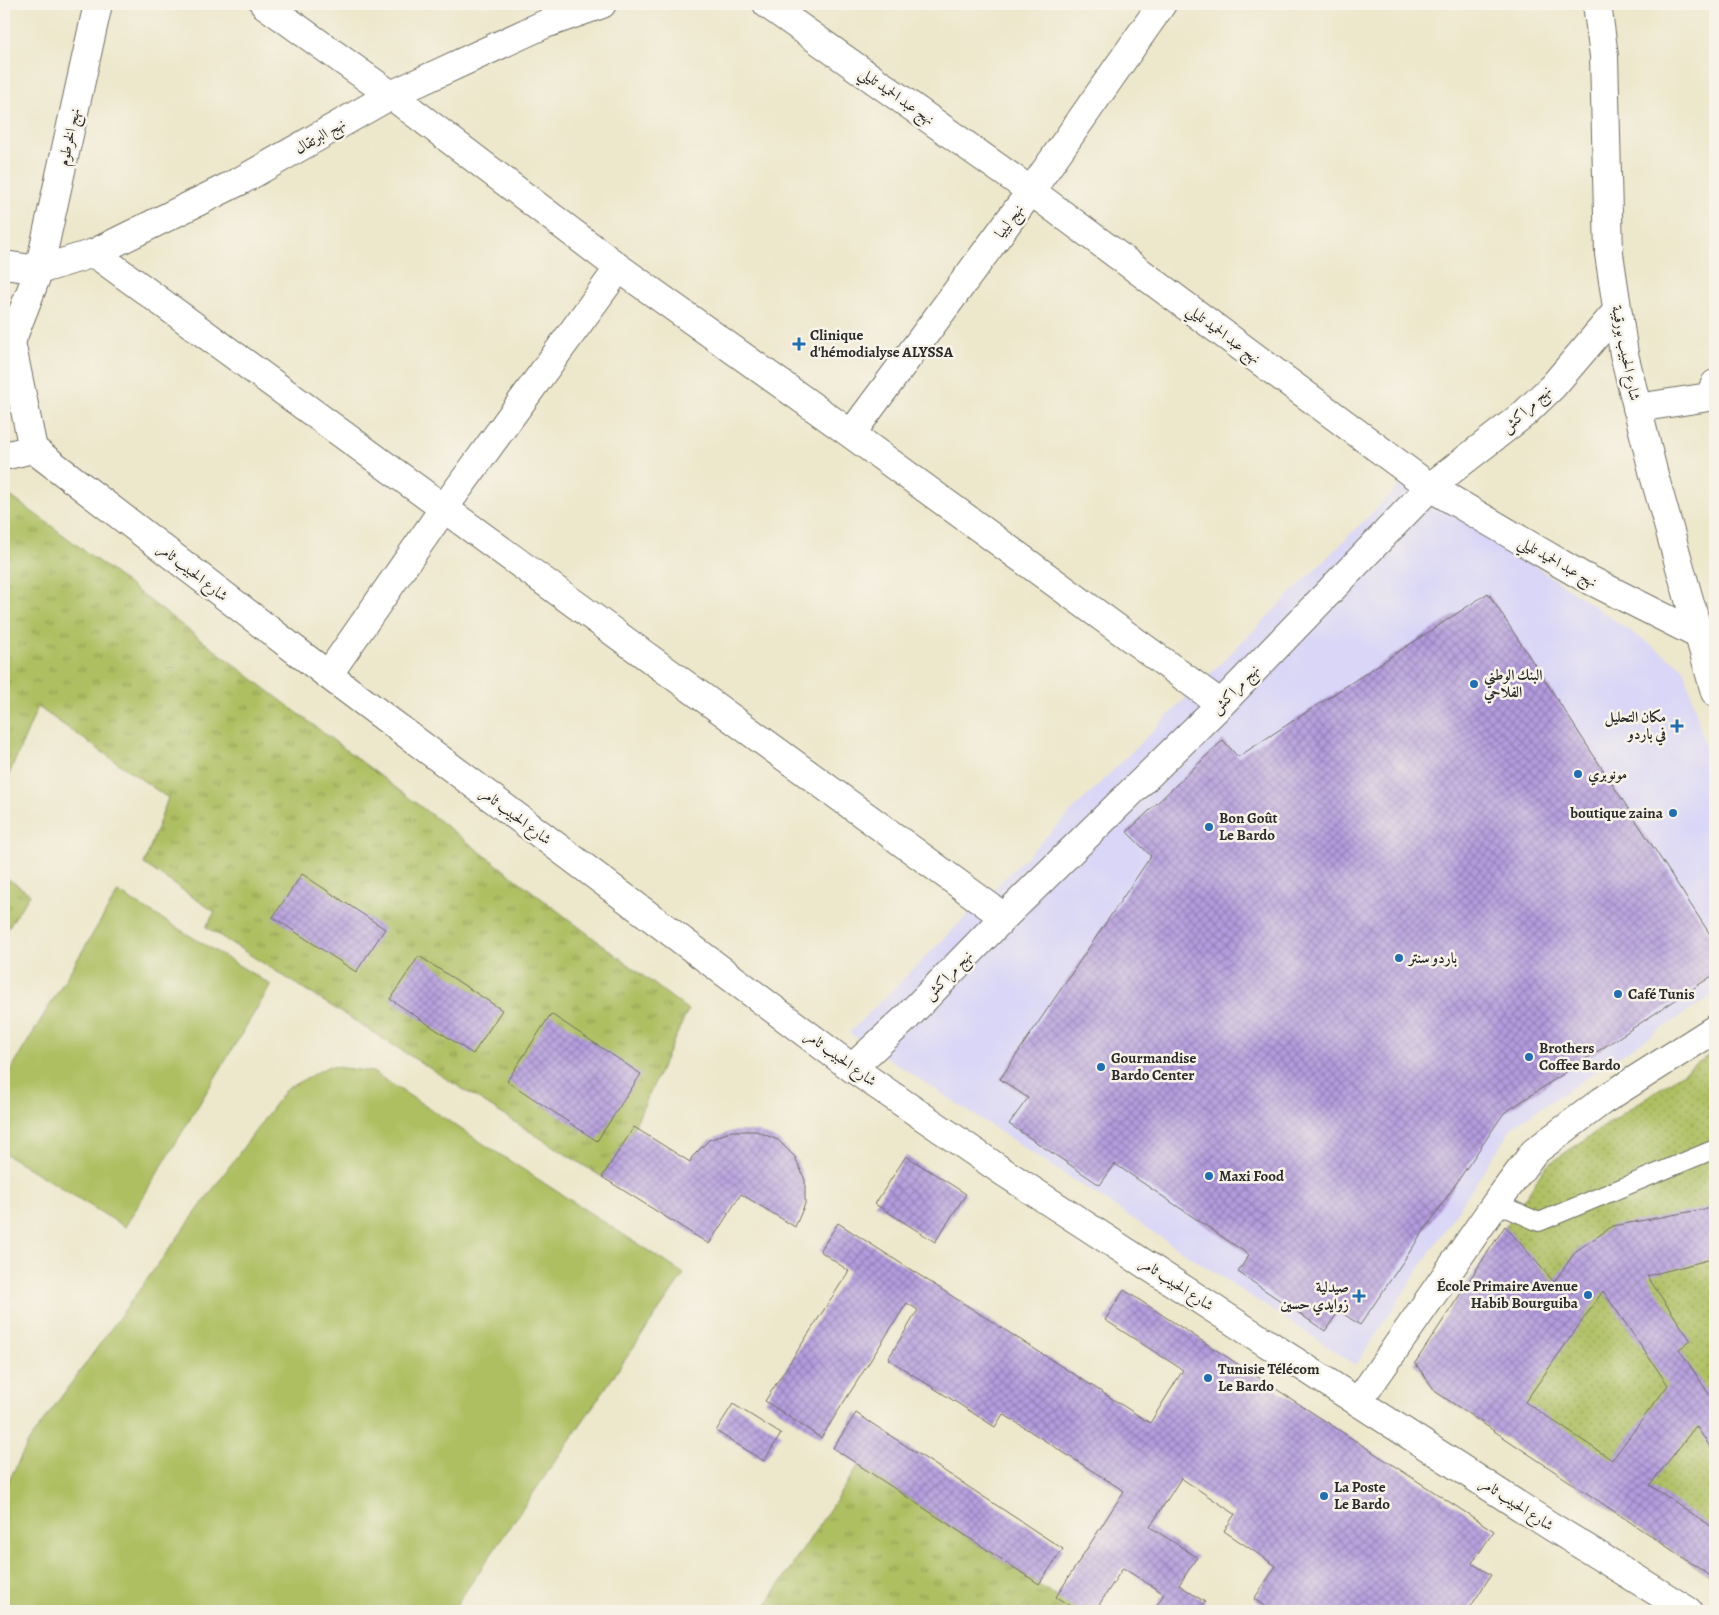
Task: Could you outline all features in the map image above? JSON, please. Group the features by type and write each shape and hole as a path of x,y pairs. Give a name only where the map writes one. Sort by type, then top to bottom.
{"street":[{"name":"نهج الخرطوم","path":"7,347 39,270 98,4"},
{"path":"264,4 391,95 619,268 851,434 1221,704"},
{"name":"نهج البرتقال","path":"39,270 94,253 242,180 391,95 545,24 602,4"},
{"name":"نهج عبد الحميد تليلي","path":"767,4 1031,191 1430,487 1582,576 1699,635"},
{"name":"نهج ليبيا","path":"851,434 1031,191 1162,4"},
{"name":"شارع الحبيب بورقيبة","path":"1596,4 1604,56 1609,254 1624,354 1715,692"},
{"path":"94,253 1004,917"},
{"path":"4,265 39,270"},
{"path":"328,676 444,508 619,268"},
{"name":"نهج مراكش","path":"852,1068 906,1018 1004,917 1221,704 1430,487 1524,414 1553,386 1617,311"},
{"path":"4,456 33,449 7,347"},
{"path":"1637,408 1713,394"},
{"name":"شارع الحبيب ثامر","path":"33,449 328,676 852,1068 1002,1171 1549,1525 1688,1611"},
{"path":"1358,1402 1496,1203 1534,1152 1602,1101 1715,1029"}],"lane":[{"path":"1496,1203 1539,1222 1715,1149"}],"shaded area":[{"name":"باردو سنتر","path":"1407,478 1684,668 1715,782 1715,994 1513,1126 1356,1365 849,1033"}],"green space":[{"path":"4,495 10,496 49,524 688,1010 634,1127 602,1177 206,927 215,912 144,864 168,798 38,707 4,786"},
{"path":"4,876 30,894 4,934"},
{"path":"118,892 271,985 125,1227 4,1153 4,1081"},
{"name":"École Primaire Avenue Habib Bourguiba","path":"1715,1051 1715,1579 1436,1392 1415,1363 1546,1166"},
{"path":"329,1066 373,1072 684,1274 452,1611 4,1611 4,1490 29,1441 286,1089"},
{"path":"859,1465 1078,1611 762,1611"}],"building":[{"name":"باردو سنتر","path":"1488,593 1715,942 1715,974 1504,1113 1360,1325 1339,1311 1325,1331 1238,1272 1249,1255 1115,1164 1100,1185 1009,1124 1028,1098 1000,1079 1151,856 1127,832 1223,740 1238,757"},
{"path":"302,874 385,929 356,972 273,917"},
{"path":"419,956 502,1010 473,1054 390,999"},
{"path":"551,1014 641,1074 597,1141 507,1081"},
{"path":"634,1127 690,1162 692,1157 709,1140 732,1131 756,1131 778,1140 795,1157 805,1180 805,1204 795,1227 741,1194 709,1244 602,1177"},
{"path":"906,1156 966,1194 935,1242 875,1204"},
{"path":"1715,1207 1715,1258 1647,1276 1691,1341 1679,1349 1715,1403 1715,1454 1696,1426 1650,1485 1715,1529 1715,1579 1436,1392 1415,1363 1505,1226 1554,1282 1576,1251 1613,1226","holes":["1603,1291 1668,1385 1612,1460 1525,1402"]},
{"path":"838,1223 1150,1423 1183,1370 1105,1320 1124,1290 1494,1531 1472,1563 1491,1575 1468,1611 1272,1611 1254,1599 1276,1566 1224,1531 1235,1514 1181,1478 1150,1527 1197,1557 1179,1585 1205,1602 1199,1611 1153,1611 1164,1594 1123,1568 1095,1611 1078,1611 1056,1597 1124,1491 1003,1414 995,1427 888,1359 918,1310 907,1303 821,1438 765,1401 849,1271 820,1251"},
{"path":"733,1404 781,1434 764,1461 716,1431"},
{"path":"856,1413 1063,1549 1039,1584 833,1448"}],"place":[{"name":"Clinique d'hémodialyse ALYSSA","path":"799,344"},
{"name":"البنك الوطني الفلاحي","path":"1474,684"},
{"name":"مكان التحليل في باردو","path":"1677,726"},
{"name":"مونوبري","path":"1578,774"},
{"name":"boutique zaina","path":"1673,813"},
{"name":"Bon Goût Le Bardo","path":"1209,827"},
{"name":"باردو سنتر","path":"1399,958"},
{"name":"Café Tunis","path":"1618,994"},
{"name":"Brothers Coffee Bardo","path":"1529,1057"},
{"name":"Gourmandise Bardo Center","path":"1101,1067"},
{"name":"Maxi Food","path":"1209,1176"},
{"name":"École Primaire Avenue Habib Bourguiba","path":"1588,1295"},
{"name":"صيدلية زوايدي حسين","path":"1359,1296"},
{"name":"Tunisie Télécom Le Bardo","path":"1208,1378"},
{"name":"La Poste Le Bardo","path":"1324,1496"}]}
